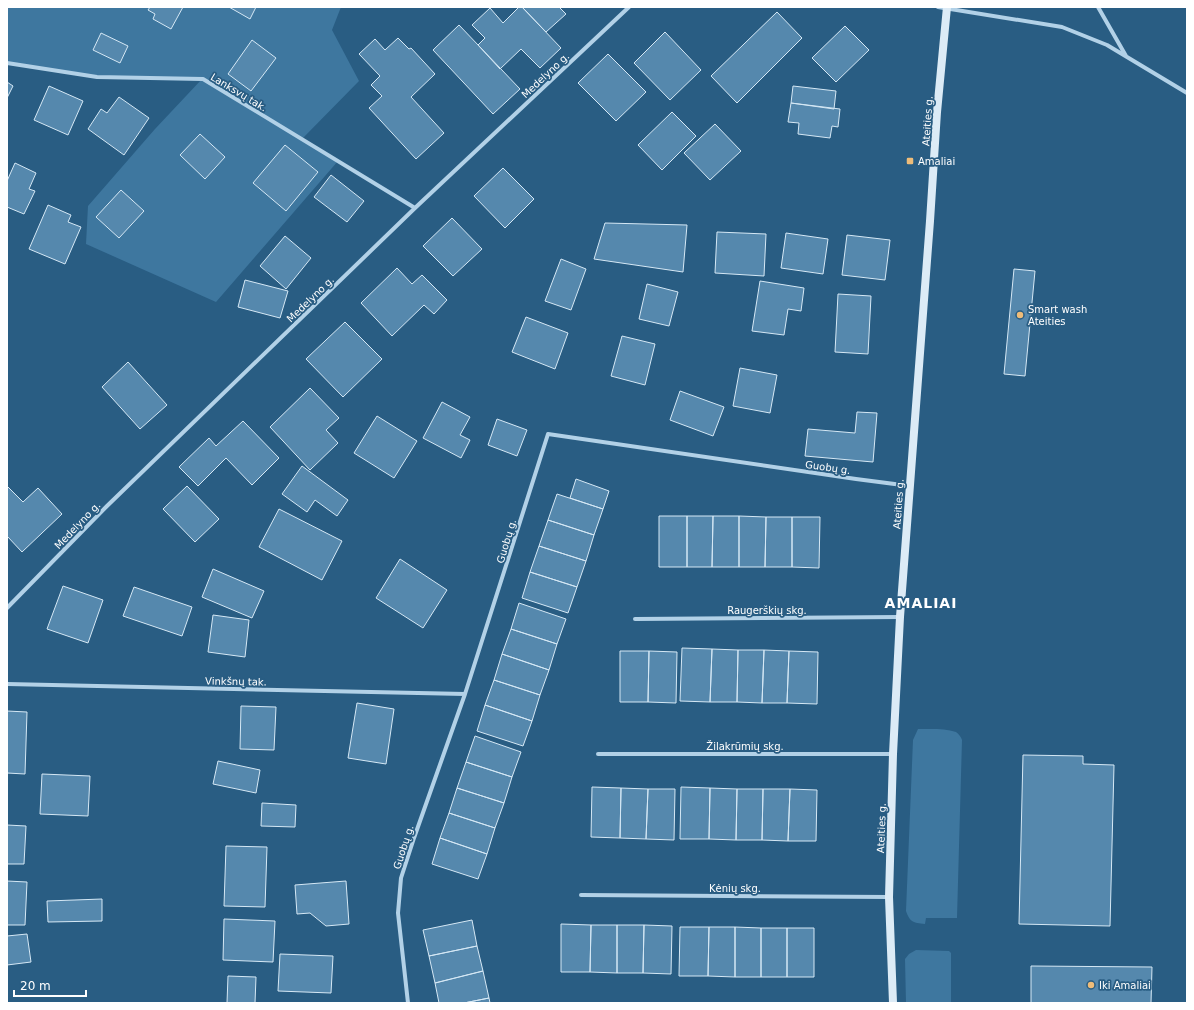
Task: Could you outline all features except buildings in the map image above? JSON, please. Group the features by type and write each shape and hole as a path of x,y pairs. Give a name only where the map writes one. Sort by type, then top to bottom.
{"street":[{"name":"Medelyno g.","path":"7,608 107,506 416,208 629,7"},
{"path":"944,7 1062,27 1107,45 1187,93"},
{"name":"Ateities g.","path":"893,1003 889,897 893,754 900,617 930,221 944,7"},
{"path":"1098,7 1126,56"},
{"name":"Lanksvų tak.","path":"7,63 97,77 203,79 416,208"},
{"name":"Guobų g.","path":"408,1003 398,913 401,878 465,694 548,434 910,486"},
{"name":"Raugerškių skg.","path":"634,619 900,617"},
{"name":"Vinkšnų tak.","path":"7,684 465,694"},
{"name":"Žilakrūmių skg.","path":"598,754 893,754"},
{"name":"Kėnių skg.","path":"581,895 889,897"}],"shaded area":[{"path":"7,7 341,7 332,30 359,81 302,139 338,161 216,302 86,244 88,206 155,129 202,79 97,77 7,63"},
{"path":"918,729 937,729 956,732 962,740 957,918 926,918 925,924 912,921 906,911 913,740"},
{"path":"916,950 949,951 951,953 951,1003 906,1003 905,959 909,954"}],"place":[{"name":"Amaliai","path":"910,161"},
{"name":"Smart wash Ateities","path":"1020,315"},
{"name":"Iki Amaliai","path":"1091,985"}],"district":[{"name":"AMALIAI","path":"921,603"}]}
